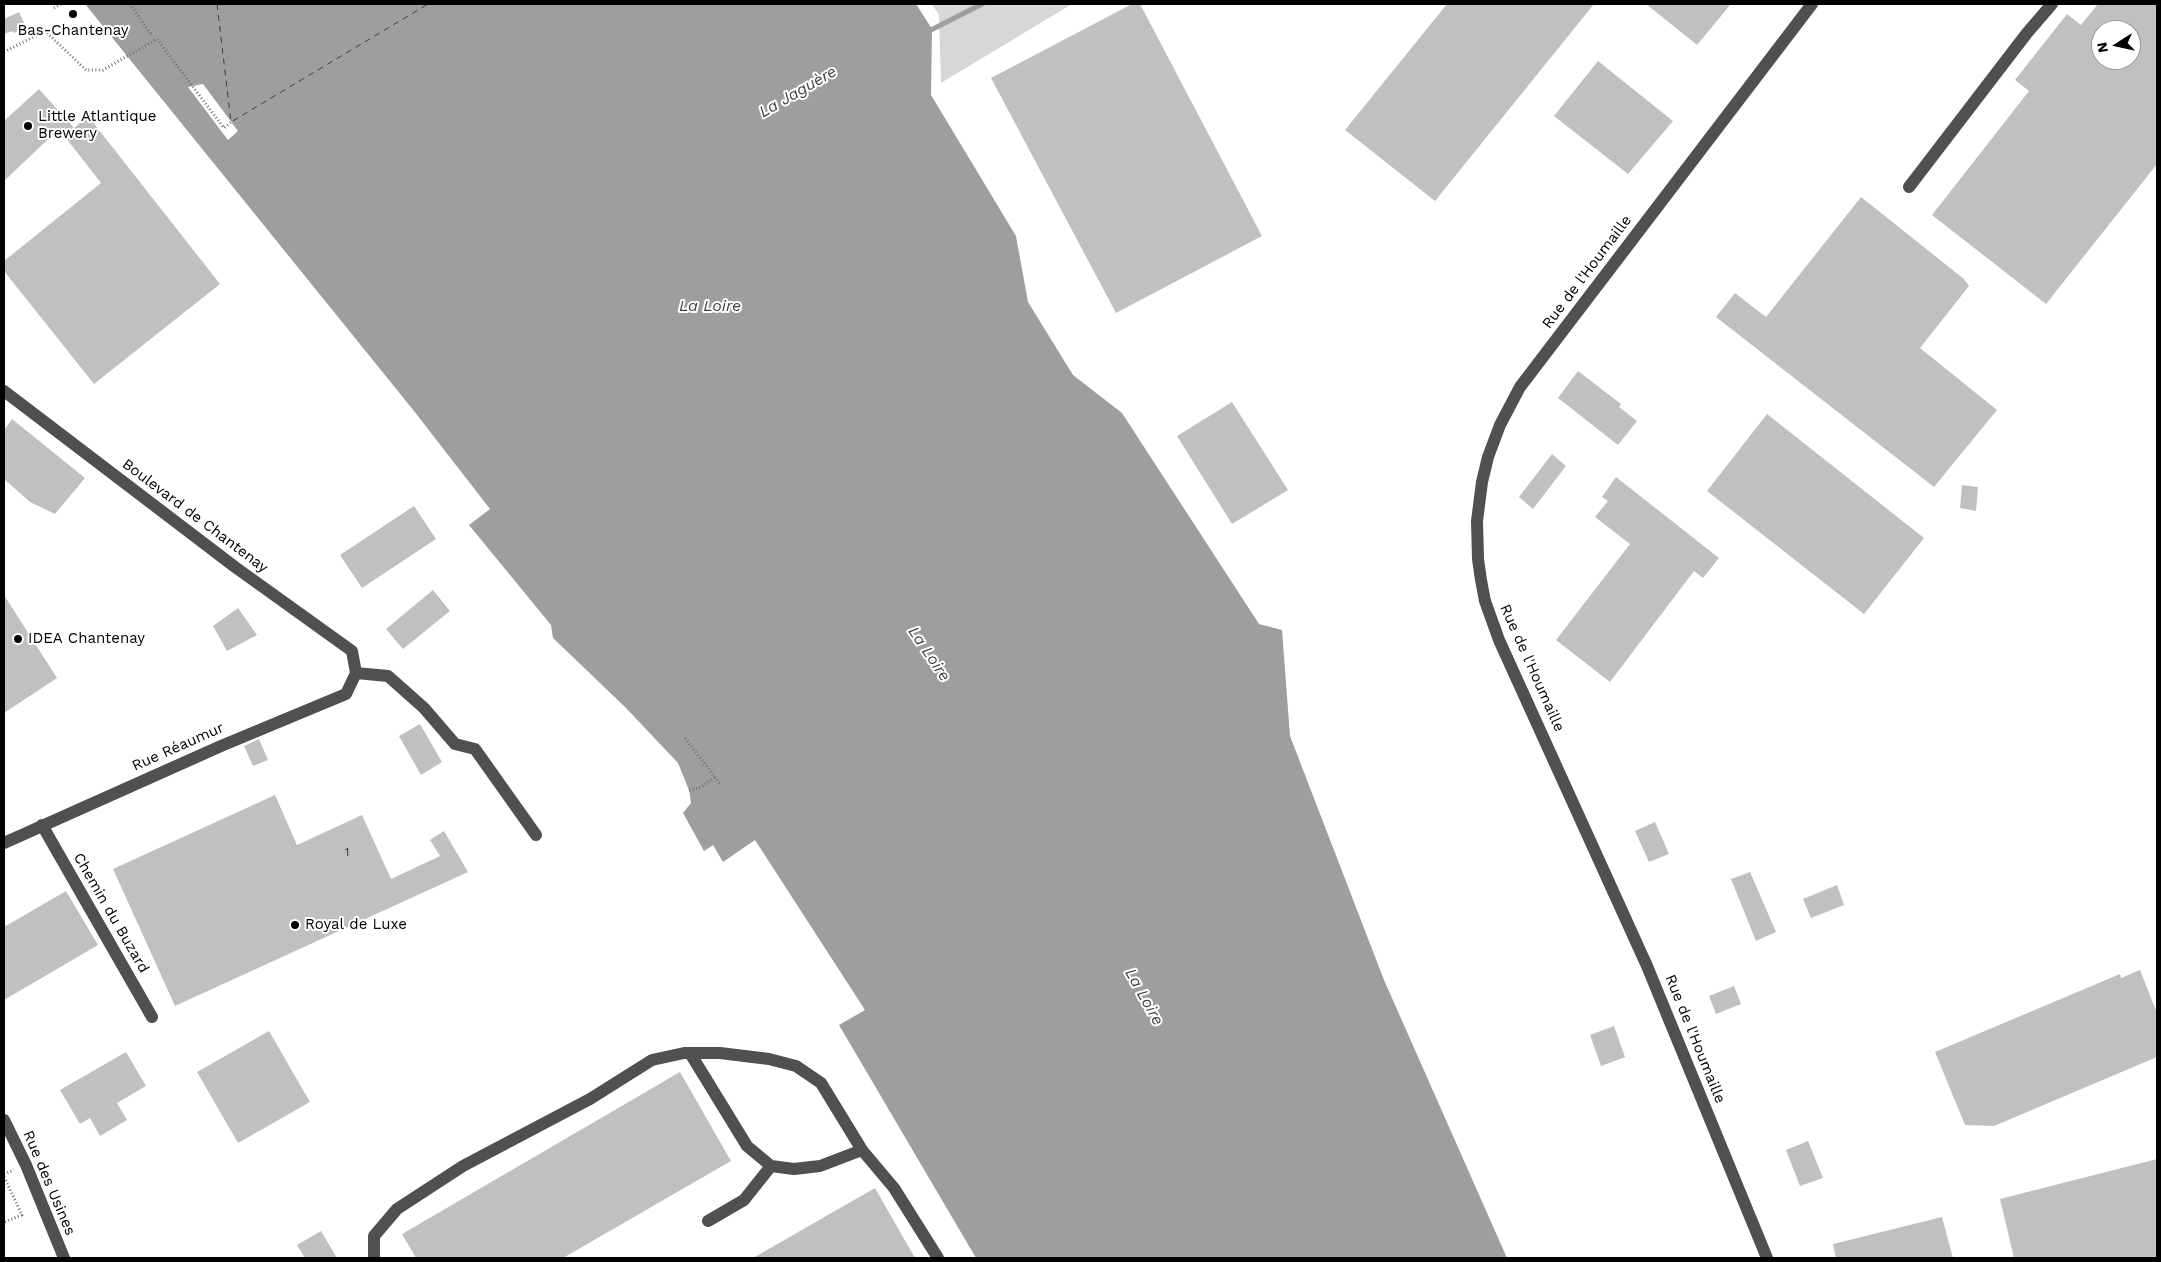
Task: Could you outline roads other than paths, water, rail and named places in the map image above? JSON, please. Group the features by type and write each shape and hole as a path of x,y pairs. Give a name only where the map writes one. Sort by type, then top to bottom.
{"street":[{"name":"Rue de l'Houmaille","path":"1767,1258 1647,966 1499,640 1485,601 1481,580 1478,559 1477,521 1482,482 1488,457 1500,425 1517,392 1812,4"},
{"path":"1909,187 2027,33 2052,4"},
{"name":"Boulevard de Chantenay","path":"4,391 235,567 352,651 356,673"},
{"path":"356,673 388,676 424,708 455,744 475,749 536,835"},
{"name":"Rue Réaumur","path":"4,843 220,746 346,694 356,673"},
{"name":"Chemin du Buzard","path":"42,825 152,1017"},
{"path":"690,1053 746,1146 770,1166 794,1169 820,1166 862,1150"},
{"path":"374,1258 374,1236 397,1209 463,1166 590,1099 652,1060 690,1053 720,1053 769,1059 796,1066 821,1083 862,1150 894,1188 938,1258"},
{"name":"Rue des Usines","path":"4,1120 26,1165 64,1258"},
{"path":"708,1221 744,1200 770,1166"}],"water":[{"name":"La Loire","path":"85,4 916,4 932,29 931,95 1016,236 1028,302 1073,375 1122,413 1259,624 1282,630 1290,736 1384,980 1507,1258 976,1258 839,1025 865,1010 755,840 723,862 713,845 704,851 683,813 691,803 689,790 678,763 626,708 553,638 551,625 469,525 490,509 414,411"}],"waterway":[{"name":"La Jaguère","path":"927,32 982,4"}],"place":[{"name":"Bas-Chantenay","path":"73,14"},
{"name":"Little Atlantique Brewery","path":"28,126"},
{"name":"IDEA Chantenay","path":"18,639"},
{"name":"Royal de Luxe","path":"295,925"}]}
